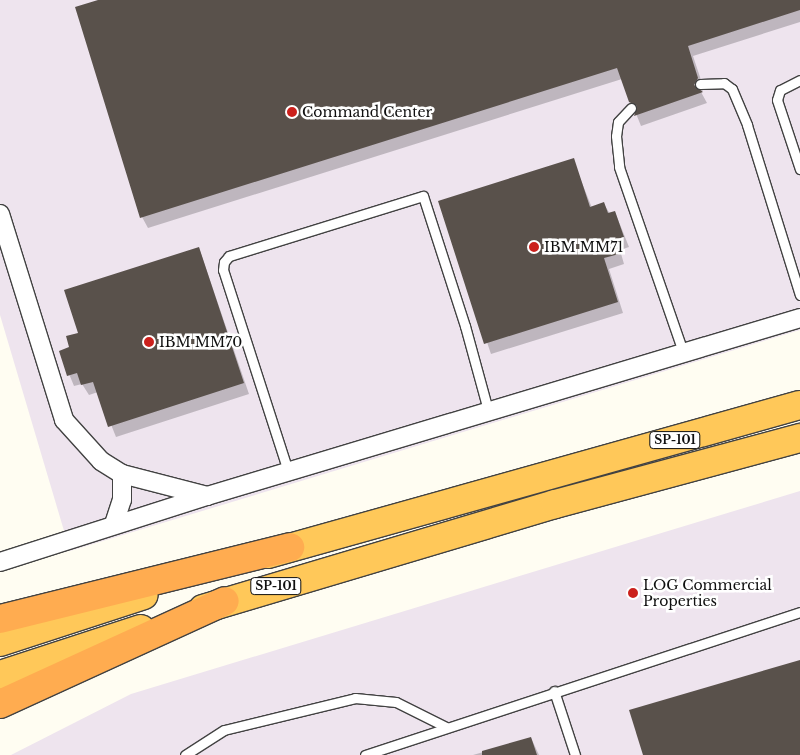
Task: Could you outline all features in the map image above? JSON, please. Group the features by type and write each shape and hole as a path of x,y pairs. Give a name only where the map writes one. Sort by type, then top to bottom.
{"highway":[{"name":"SP-101","path":"0,642 290,547 800,404"},
{"name":"SP-101","path":"0,675 224,602 555,504 800,438"},
{"path":"0,619 290,547"},
{"path":"0,704 224,602"}],"street":[{"path":"0,214 64,420 101,461 122,474 207,496"},
{"path":"0,562 114,524 488,410 684,355 800,318"},
{"path":"114,524 122,500 122,474"}],"lane":[{"path":"800,80 780,90 777,100 800,168"},
{"path":"700,84 724,83 732,89 748,125 800,295"},
{"path":"631,108 618,122 616,136 619,167 684,355"},
{"path":"288,471 223,270 224,262 229,256 423,196 466,326 488,410"},
{"path":"365,755 554,691 800,612"},
{"path":"554,691 575,755"},
{"path":"185,755 224,730 355,698 396,702 446,727"}],"shaded area":[{"path":"0,0 800,0 800,330 70,551 0,315"},
{"name":"LOG Commercial Properties","path":"800,491 800,755 11,755 131,694"}],"building":[{"name":"Command Center","path":"98,0 800,0 800,10 688,46 698,78 694,85 703,92 634,116 637,106 629,102 617,68 140,218 75,7"},
{"name":"IBM MM71","path":"574,158 590,207 604,202 608,213 615,211 624,237 614,240 619,254 604,258 618,302 484,344 438,201"},
{"name":"IBM MM70","path":"199,247 244,383 108,427 93,382 81,385 77,373 67,376 59,351 69,347 66,336 78,333 64,290"},
{"path":"800,660 800,755 643,755 629,710"},
{"path":"531,737 537,755 482,755 482,751"}],"place":[{"name":"Command Center","path":"292,112"},
{"name":"IBM MM71","path":"534,247"},
{"name":"IBM MM70","path":"149,342"},
{"name":"LOG Commercial Properties","path":"633,593"}]}
